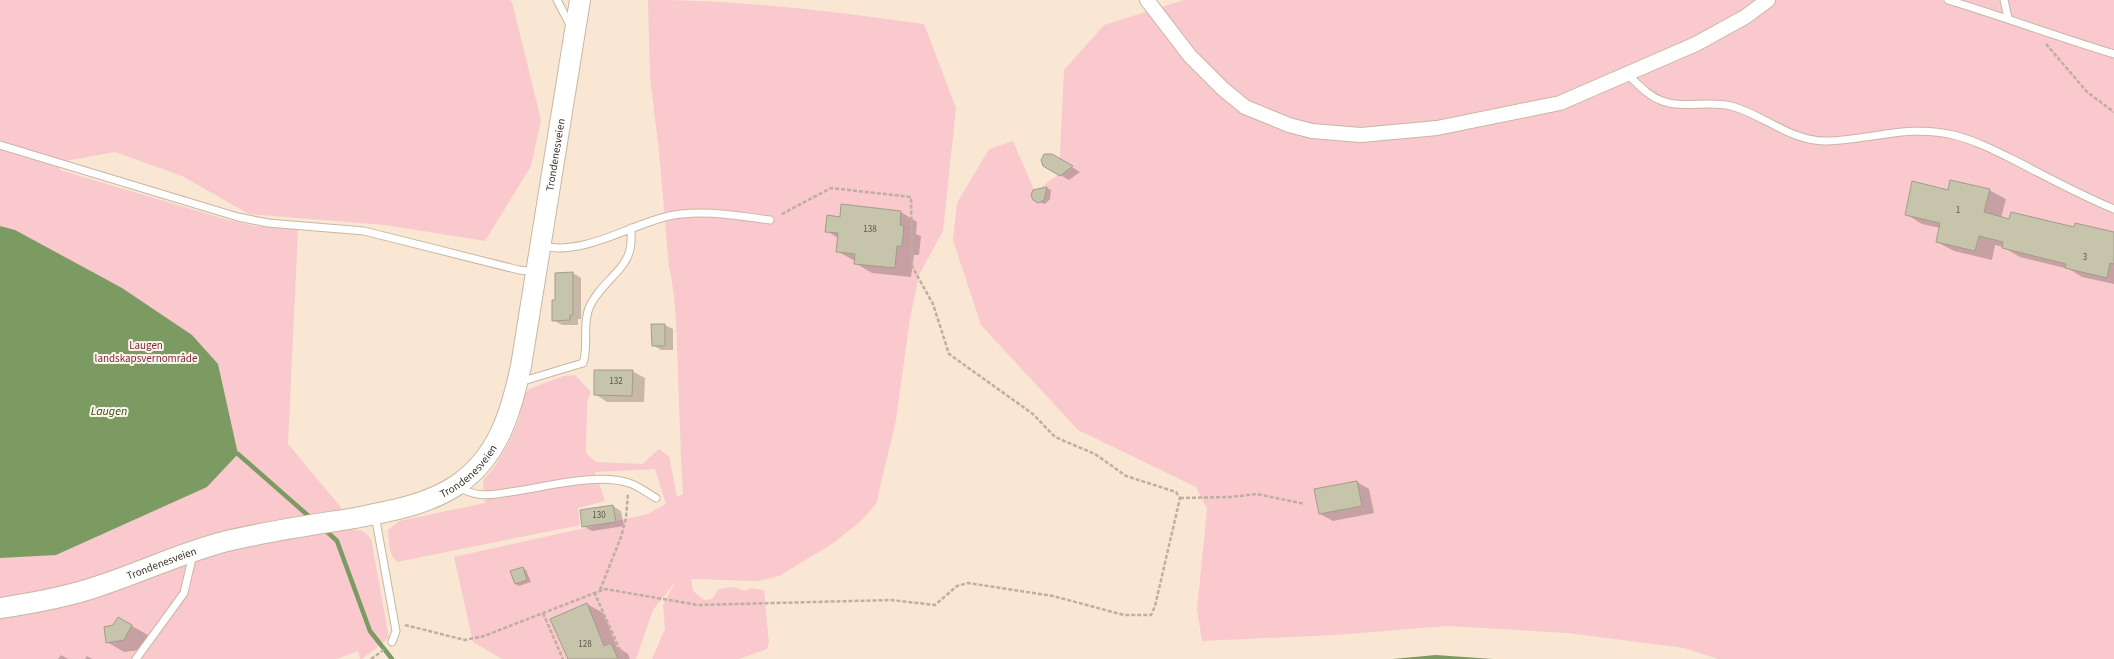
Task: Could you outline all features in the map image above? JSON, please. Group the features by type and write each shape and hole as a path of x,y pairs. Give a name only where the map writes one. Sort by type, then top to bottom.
{"main road":[{"name":"Trondenesveien","path":"0,608 31,604 98,587 194,551 227,541 375,514 423,502 456,485 477,467 497,442 510,413 518,383 580,0"}],"street":[{"path":"1147,0 1190,56 1232,98 1245,107 1274,120 1312,131 1361,135 1437,128 1560,103 1696,44 1745,17 1768,0"}],"lane":[{"path":"557,0 575,33"},
{"path":"1948,0 2008,18 2043,32 2114,54"},
{"path":"2004,0 2008,18"},
{"path":"1627,74 1646,92 1662,101 1686,104 1715,103 1732,106 1789,133 1813,140 1841,140 1918,131 1951,134 1988,147 2114,209"},
{"path":"0,145 238,217 268,223 364,231 519,270 536,272"},
{"path":"540,246 559,249 572,248 670,216 697,213 770,220"},
{"path":"518,383 583,363 586,319 589,308 597,292 629,255 631,246 631,228"},
{"path":"456,485 468,493 484,496 592,480 629,483 656,498"},
{"path":"375,514 394,622 395,636 392,642"},
{"path":"136,659 184,593 194,551"}],"path":[{"path":"2043,32 2043,39 2070,73 2095,100 2114,112"},
{"path":"394,622 465,640 484,636 600,590 640,593 698,605 891,600 935,604 957,586 968,583 1053,596 1124,615 1151,614 1155,606 1180,498 1176,492 1126,476 1095,454 1055,437 1033,414 950,354 933,304 912,266 911,197 831,188 770,220"},
{"path":"600,590 600,587 610,569 621,537 626,518 629,483"},
{"path":"1180,498 1230,498 1257,494 1305,504"},
{"path":"594,592 624,659"},
{"path":"543,612 563,659"},
{"path":"371,659 392,642"}],"green space":[{"name":"Laugen landskapsvernområde","path":"0,0 510,0 512,2 541,120 531,166 485,241 385,225 249,214 182,176 115,152 65,161 60,170 225,219 255,226 298,229 288,444 340,506 346,530 360,530 371,539 389,638 362,659 360,659 358,651 337,659 0,659"},
{"path":"648,0 683,0 752,4 924,24 956,108 943,231 919,275 910,318 896,420 876,504 860,522 832,544 779,576 758,581 691,579 693,591 704,600 712,599 719,589 734,587 745,591 751,588 764,590 769,643 767,649 739,659 652,659 665,629 663,605 676,581 653,610 636,659 502,659 473,642 454,557 648,514 666,504 655,469 595,472 605,501 578,508 580,525 397,562 390,551 388,530 399,521 485,503 483,480 495,466 509,442 519,419 524,395 529,389 563,376 575,375 591,392 587,402 586,453 596,462 642,464 659,449 669,456 677,497 683,494 676,316 669,267 659,152 650,77"},
{"path":"1184,0 2114,0 2114,659 1718,659 1684,648 1568,633 1447,626 1335,635 1202,641 1197,609 1207,509 1196,487 1078,430 981,325 953,240 957,203 989,149 1013,141 1035,192 1059,174 1064,70 1104,25"}],"water":[{"name":"Laugen","path":"0,226 15,230 122,288 192,335 218,364 238,454 207,487 56,555 0,558"},
{"path":"1436,655 1493,659 1392,659"}],"building":[{"path":"1044,154 1052,154 1073,166 1060,176 1043,166 1041,160"},
{"path":"1950,180 1990,189 1984,212 2009,219 2011,212 2074,227 2075,223 2114,232 2114,264 2110,263 2107,278 2065,268 2066,264 2002,248 2003,242 1979,236 1975,251 1936,242 1940,223 1905,215 1912,181 1948,190"},
{"path":"1047,187 1044,200 1038,203 1033,200 1031,195 1033,190"},
{"path":"841,204 901,211 900,225 904,226 902,246 897,246 895,268 854,264 855,254 836,252 838,233 825,232 827,215 840,217"},
{"path":"573,272 573,315 570,315 570,320 552,321 552,300 555,300 555,273"},
{"path":"651,324 665,324 665,346 652,346"},
{"path":"594,370 633,370 632,396 594,395"},
{"path":"1357,481 1362,506 1319,514 1314,489"},
{"path":"613,505 616,522 582,527 580,510"},
{"path":"523,567 527,580 515,584 510,571"},
{"path":"587,603 604,646 611,643 618,659 568,659 550,619"},
{"path":"118,617 132,625 124,640 106,643 104,627 113,625"}],"waterway":[{"path":"238,454 312,519"},
{"path":"324,529 337,541 370,631 392,659"}]}
